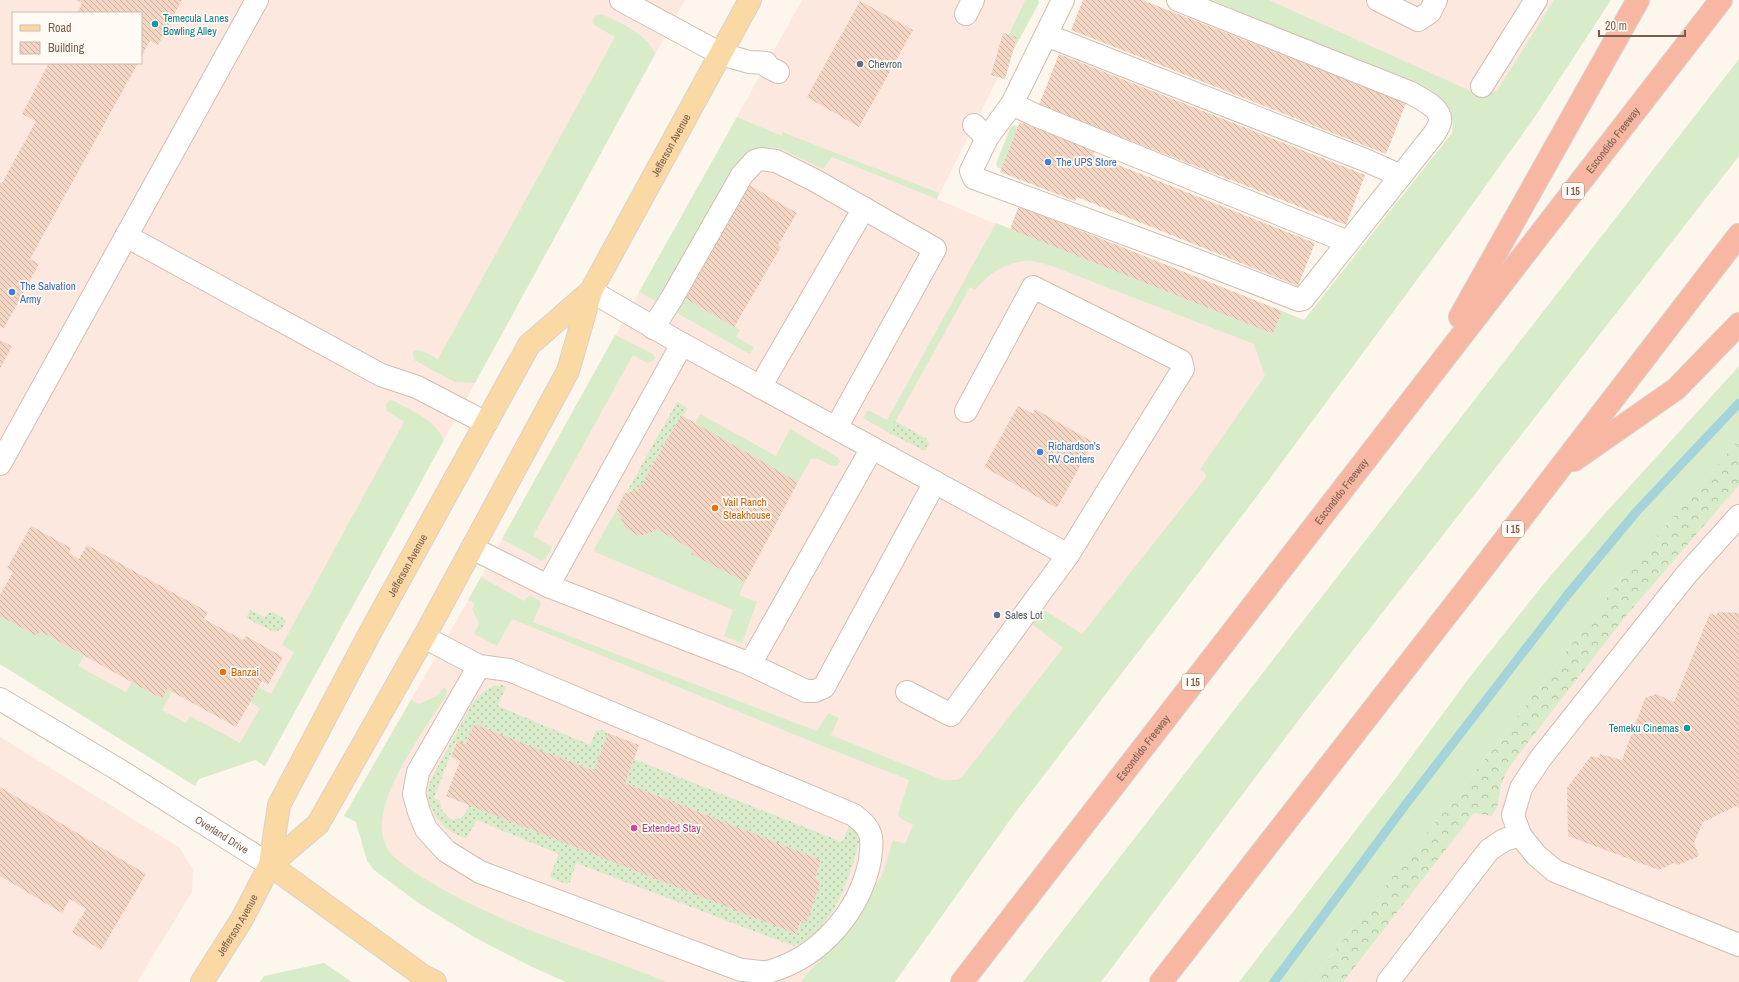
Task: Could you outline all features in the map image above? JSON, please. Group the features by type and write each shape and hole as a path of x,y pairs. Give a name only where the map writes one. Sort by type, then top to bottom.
{"highway":[{"path":"1425,381 1638,0"},
{"name":"Escondido Freeway","path":"962,982 1425,381 1721,0"},
{"name":"I 15","path":"1161,982 1470,585 1739,235"},
{"path":"1556,472 1676,389 1739,324"}],"main road":[{"name":"Jefferson Avenue","path":"270,865 318,824 424,637 568,371 591,291 750,0"},
{"name":"Jefferson Avenue","path":"202,982 242,919 270,865 279,805 371,631 529,345 591,291"},
{"name":"Overland Drive","path":"270,865 423,976 435,982"}],"street":[{"path":"0,464 257,0"},
{"path":"620,0 721,54 749,62 766,63 768,67 778,72"},
{"path":"1061,1 1012,104 980,131 970,171 974,178 1298,300 1303,299 1434,134 1440,123 1439,116 1434,108 1411,93 1178,0"},
{"path":"1378,0 1418,20 1430,12 1436,0"},
{"path":"1482,86 1536,0"},
{"path":"1046,35 1365,160 1401,176"},
{"path":"1012,104 1035,115 1348,242"},
{"path":"653,328 672,298 742,175 755,161 761,159 776,160 816,180 935,249 836,428"},
{"path":"760,387 864,208"},
{"path":"126,236 381,375 417,387 486,423"},
{"path":"908,692 951,715 1068,555 1183,369 1181,361 1033,287 966,411"},
{"path":"591,291 653,328 1068,555"},
{"path":"548,586 682,344"},
{"path":"745,662 753,659 872,448"},
{"path":"472,548 548,586 745,662 806,691 815,691 824,687 935,482"},
{"path":"1739,516 1686,575 1540,759 1521,788 1513,815 1520,835 1536,855 1555,871 1739,945"},
{"path":"424,637 479,666 509,670 854,815 868,828 873,844 867,875 852,909 824,942 797,960 770,972 741,970 480,872 446,851 426,829 418,812 414,794 418,772 479,666"},
{"name":"Overland Drive","path":"0,699 119,770 270,865"},
{"path":"1388,982 1489,850 1504,840 1520,835"}],"shaded area":[{"path":"0,0 685,0 265,766 255,760 199,779 195,786 0,664"},
{"path":"802,0 1025,0 1008,35 1017,37 1005,79 998,77 937,199 1003,227 1273,334 1291,376 817,982 633,982 468,915 357,831 356,822 344,816 462,611"},
{"path":"1254,0 1566,0 1494,109"},
{"path":"1739,439 1739,982 1310,982 1489,754 1624,575"},
{"path":"0,737 180,848 193,870 192,892 137,982 0,982"}],"green space":[{"path":"1025,0 1038,0 1039,3 1013,51 1017,37 1008,36"},
{"path":"1211,0 1269,0 1484,97 1488,92 1497,91 1554,0 1611,0 1534,118 1459,223 1251,504 1012,817 895,982 801,982 838,940 868,901 882,875 893,840 905,844 913,825 900,818 898,814 909,780 512,619 497,646 474,634 479,623 472,609 475,603 468,600 481,577 524,601 527,597 531,596 540,601 541,604 533,622 817,731 828,713 839,718 831,735 943,780 956,780 961,778 1063,648 1033,625 1032,620 1035,616 1039,612 1046,611 1082,634 1206,477 1205,473 1200,469 1265,376 1254,344 1049,265 1028,261 1005,266 986,278 975,290 970,287 889,433 863,418 868,410 887,420 996,223 1273,334 1282,311 1304,320 1452,133 1452,116 1446,104 1421,86"},
{"path":"601,14 624,25 646,40 655,54 475,383 455,382 414,360 413,352 423,351 438,359 615,37 594,25 593,20 595,16"},
{"path":"1739,59 1739,156 1304,713 1101,982 1023,982"},
{"path":"737,117 782,136 782,132 939,193 937,199 832,157 823,169 779,148 770,147 760,149 669,288 657,302 639,292"},
{"path":"1014,125 1018,127 1002,169 998,168 996,164 1010,128"},
{"path":"680,295 740,330 736,337 754,347 750,354 675,312"},
{"path":"615,335 653,354 655,358 653,361 647,363 633,355 533,536 552,547 546,558 542,561 502,539"},
{"path":"1739,366 1739,446 1736,443 1624,575 1489,754 1310,982 1239,982 1395,779 1469,678 1546,581 1600,519"},
{"path":"390,400 429,421 444,440 265,766 255,760 199,779 195,786 0,664 0,616 37,636 40,631 84,656 78,666 126,692 132,682 161,699 167,689 172,692 162,710 186,723 190,716 240,743 260,708 250,702 258,687 271,694 294,652 282,645 404,422 387,411 386,405"},
{"path":"677,402 688,408 683,416 681,415 639,489 626,493"},
{"path":"700,414 776,456 790,429 839,458 840,462 837,466 833,466 815,458 811,459 798,482 695,423"},
{"path":"895,421 927,439 929,444 925,451 889,433"},
{"path":"1736,443 1739,446 1739,485 1625,617 1509,767 1501,784 1497,807 1492,816 1474,813 1343,982 1310,982 1489,754 1624,575"},
{"path":"617,509 625,528 639,536 653,532 656,529 693,550 691,554 745,582 739,595 757,602 742,643 724,636 733,610 595,552 594,549"},
{"path":"250,610 265,617 268,613 273,612 286,620 282,629 274,632 246,618"},
{"path":"501,685 506,686 498,706 590,745 596,731 602,730 608,733 594,771 474,724 466,744 456,741 434,798 440,800 441,809 450,819 460,818 466,812 469,805 796,934 821,881 815,878 821,860 625,783 634,759 842,842 850,824 862,828 848,879 831,913 820,928 808,939 793,946 576,863 570,882 567,884 552,879 550,875 559,854 477,820 468,836 465,838 452,832 440,822 432,811 428,795 430,781 472,704 484,691 491,687"},
{"path":"444,687 447,690 446,696 417,740 390,791 382,822 384,841 389,851 403,864 430,882 487,912 517,925 667,982 566,982 530,966 474,937 420,904 374,870 367,861 356,822 344,816 411,700 419,704 438,695"},
{"path":"324,963 352,982 260,982 264,976"}],"building":[{"name":"Temecula Lanes Bowling Alley","path":"77,0 182,0 158,45 150,41 142,55 142,12 78,12 82,3"},
{"path":"1083,0 1142,0 1406,103 1386,154 1071,30"},
{"name":"Chevron","path":"860,1 913,30 859,127 807,97"},
{"path":"1003,33 1017,37 1005,79 991,75"},
{"path":"1059,54 1365,175 1346,225 1039,105"},
{"path":"48,64 137,64 30,259 39,264 4,328 0,326 0,182 2,183 36,121 22,114"},
{"path":"1020,122 1095,151 1093,155 1315,243 1298,286 1077,197 1075,201 1000,172"},
{"path":"746,183 797,213 778,245 781,247 734,327 680,295"},
{"path":"1019,206 1282,311 1273,334 1010,229"},
{"path":"0,340 12,346 0,369"},
{"name":"Richardson's RV Centers","path":"1018,406 1033,414 1035,409 1093,442 1057,508 984,467"},
{"name":"Vail Ranch Steakhouse","path":"681,415 798,482 745,582 691,554 693,550 656,529 653,532 639,536 625,528 617,509 624,494 639,489"},
{"path":"31,526 71,548 69,553 79,559 87,545 208,612 204,619 243,640 246,636 283,657 268,685 262,681 236,727 167,689 162,699 40,631 37,636 0,616 0,595 13,572 7,568"},
{"name":"Temeku Cinemas","path":"1718,612 1739,613 1739,808 1736,806 1703,822 1694,843 1699,856 1678,865 1674,863 1659,870 1568,836 1567,788 1591,756 1599,758 1600,754 1622,760 1645,698 1656,694 1674,702 1710,613 1716,616"},
{"name":"Extended Stay","path":"474,724 594,771 608,733 639,745 625,783 821,860 815,878 821,881 806,923 801,921 796,934 446,796 460,761 451,757 457,741 466,744"},
{"path":"0,787 146,874 101,950 72,932 86,909 70,899 62,913 0,876"}],"waterway":[{"path":"1274,982 1406,804 1568,594 1637,511 1739,403"}],"place":[{"name":"Temecula Lanes Bowling Alley","path":"155,24"},
{"name":"Chevron","path":"860,64"},
{"name":"The UPS Store","path":"1048,162"},
{"name":"The Salvation Army","path":"12,292"},
{"name":"Richardson's RV Centers","path":"1040,452"},
{"name":"Vail Ranch Steakhouse","path":"715,508"},
{"name":"Sales Lot","path":"997,615"},
{"name":"Banzai","path":"223,672"},
{"name":"Temeku Cinemas","path":"1687,728"},
{"name":"Extended Stay","path":"634,828"}]}
